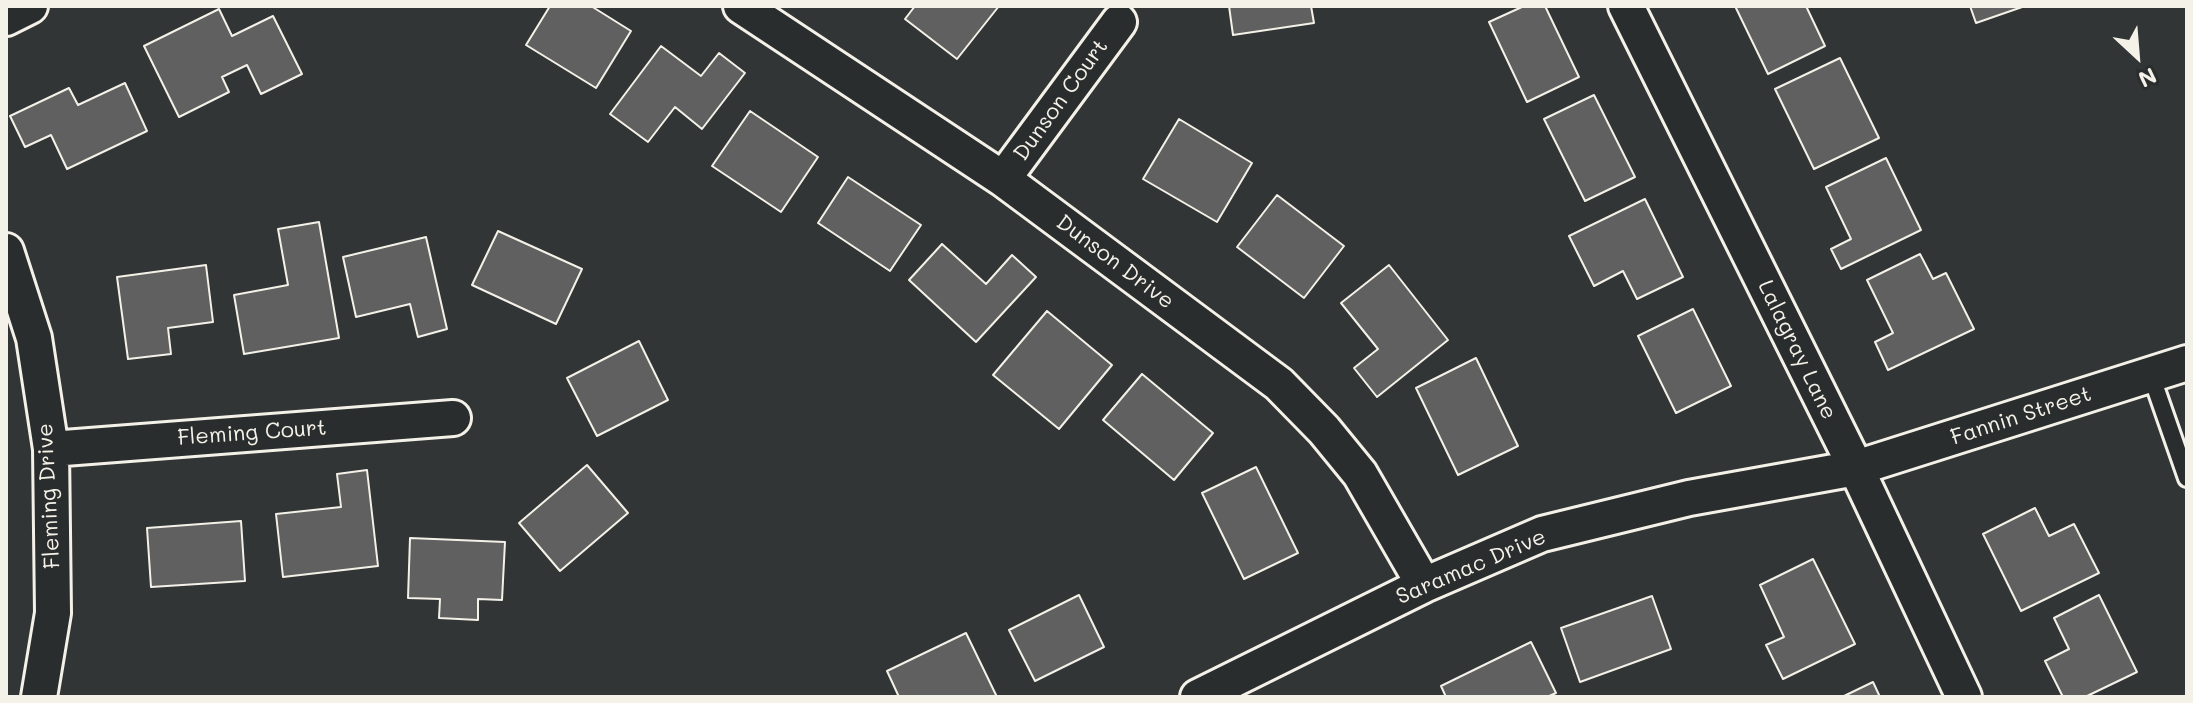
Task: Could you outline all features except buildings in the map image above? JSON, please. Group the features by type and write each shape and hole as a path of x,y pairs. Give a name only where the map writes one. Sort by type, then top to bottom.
{"street":[{"path":"6,18 30,6"},
{"name":"Dunson Drive","path":"741,6 1003,179 1279,384 1324,430 1360,474 1424,585"},
{"name":"Lalagray Lane","path":"1626,6 1856,468 1964,697"},
{"name":"Dunson Court","path":"1003,179 1119,22"},
{"name":"Fleming Drive","path":"6,251 34,338 51,449 53,613 39,697"},
{"name":"Fannin Street","path":"1856,468 2187,363"},
{"name":"Fleming Court","path":"51,449 453,418"},
{"name":"Saramac Drive","path":"1198,697 1424,585 1542,534 1689,498 1856,468"}],"lane":[{"path":"2151,375 2187,478"}]}
